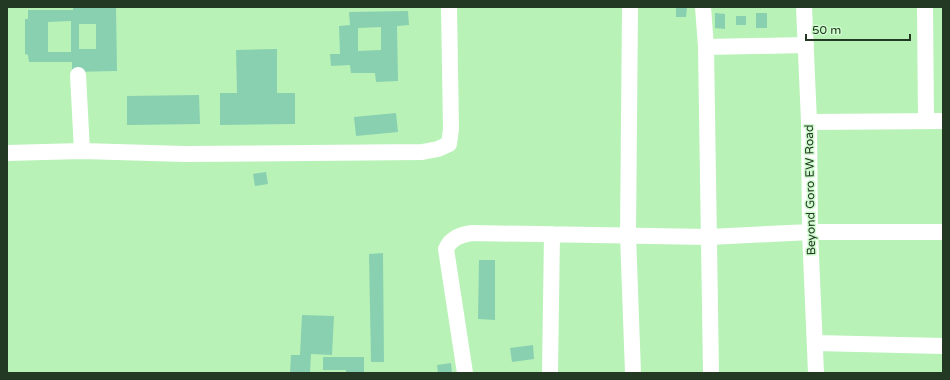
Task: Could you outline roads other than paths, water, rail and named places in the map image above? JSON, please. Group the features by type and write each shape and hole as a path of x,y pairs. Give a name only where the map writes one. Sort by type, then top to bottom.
{"street":[{"path":"7,154 82,151 185,154 422,152 438,149 449,144 451,129 449,7"},
{"path":"630,7 628,235 633,373"},
{"path":"702,7 706,47 711,373"},
{"name":"Beyond Goro EW Road","path":"804,7 809,122 810,232 816,373"},
{"path":"925,7 926,121"},
{"path":"706,47 806,46"},
{"path":"78,75 82,151"},
{"path":"809,122 943,121"},
{"path":"464,373 446,249 449,242 462,235 472,233 709,237 810,232 943,232"},
{"path":"550,373 552,234"},
{"path":"815,343 943,346"}]}
